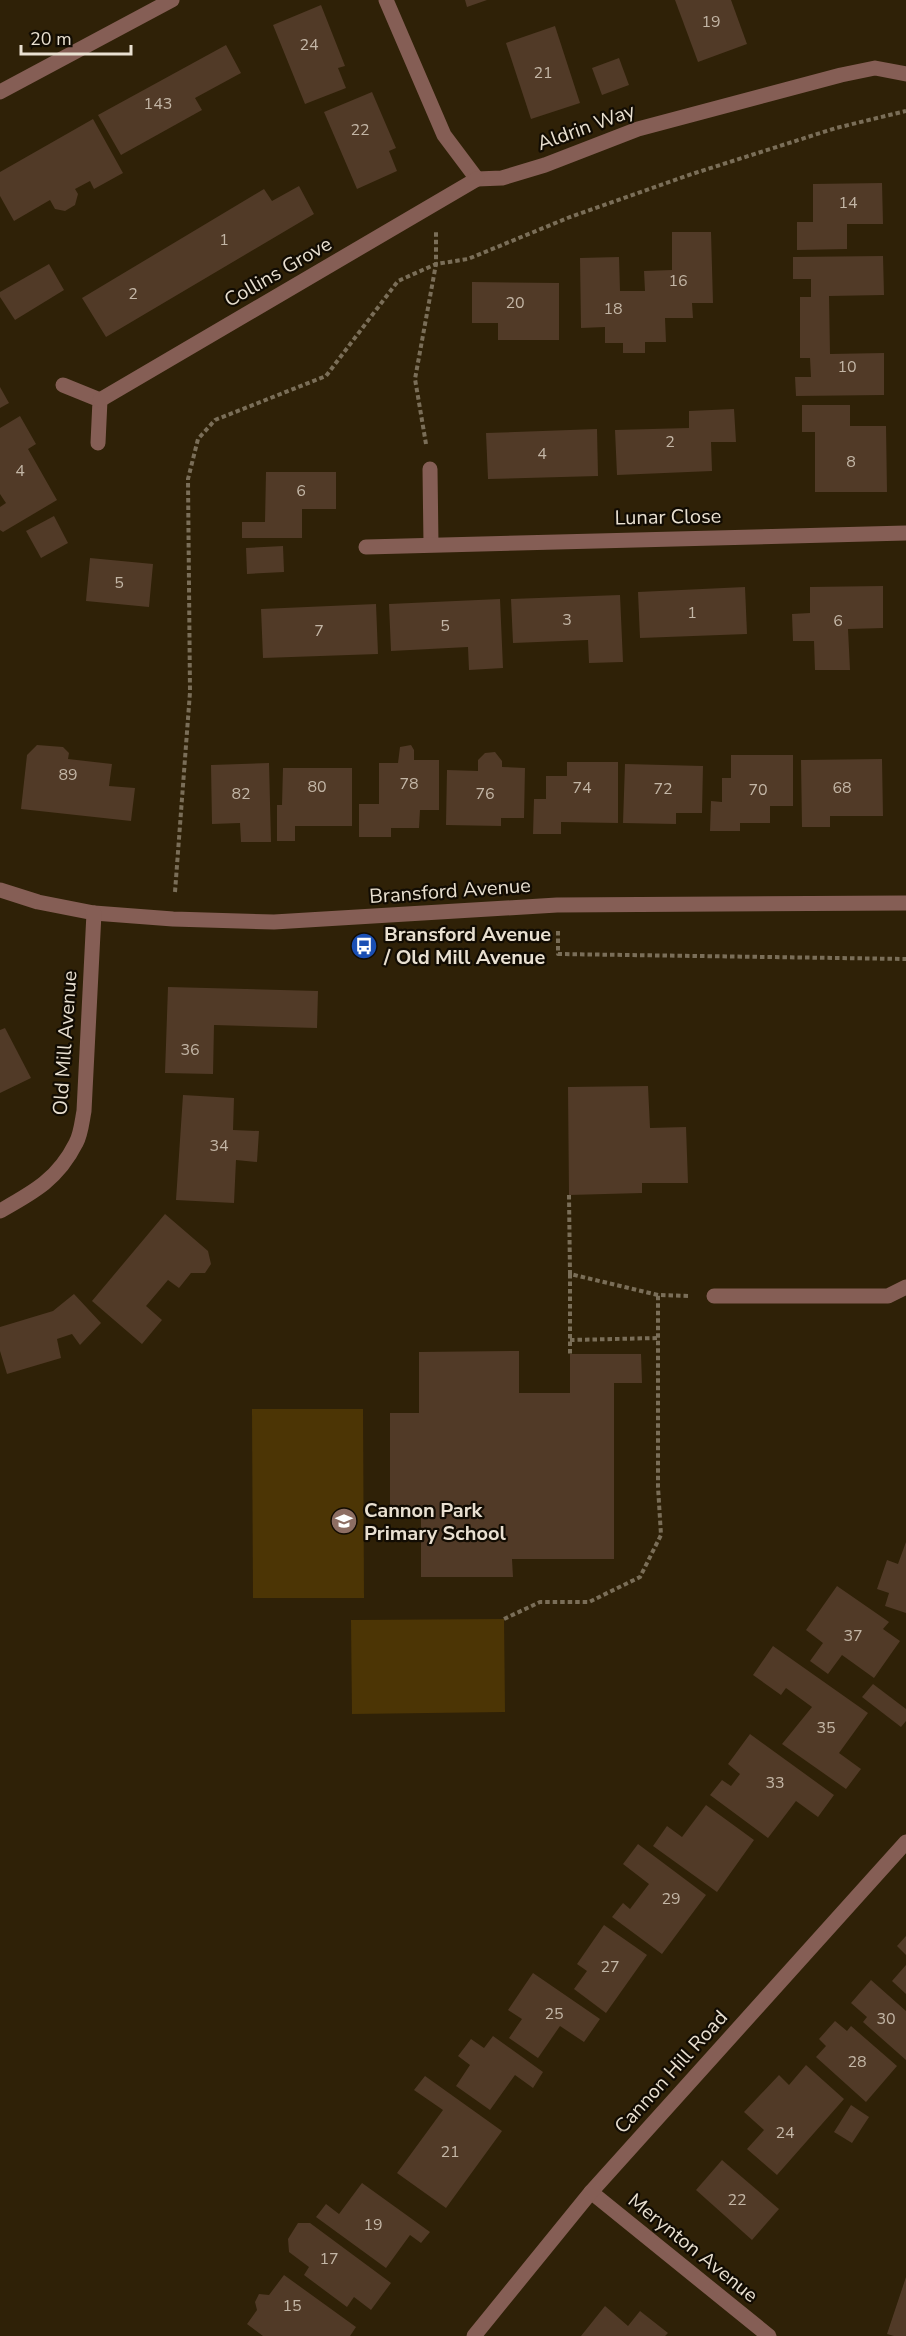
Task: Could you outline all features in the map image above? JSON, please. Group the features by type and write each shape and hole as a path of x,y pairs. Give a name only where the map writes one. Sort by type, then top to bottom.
{"street":[{"path":"0,92 172,0"},
{"path":"386,0 444,135 477,179"},
{"name":"Aldrin Way","path":"477,179 502,178 545,165 638,129 841,75 876,68 906,74"},
{"name":"Collins Grove","path":"100,400 477,179"},
{"path":"63,385 100,400 98,443"},
{"path":"430,469 430,544"},
{"name":"Lunar Close","path":"366,547 906,533"},
{"name":"Bransford Avenue","path":"0,890 38,902 94,913 173,919 303,922 557,905 906,903"},
{"name":"Old Mill Avenue","path":"0,1211 29,1195 56,1174 77,1141 84,1111 94,913"},
{"path":"714,1296 888,1296 906,1287"},
{"name":"Cannon Hill Road","path":"474,2336 591,2192 906,1842"},
{"name":"Merynton Avenue","path":"591,2192 769,2336"}],"path":[{"path":"173,919 190,692 188,479 198,439 215,420 326,376 398,281 436,264 468,259 570,217 692,174 836,128 906,111"},
{"path":"430,469 415,379 436,264 436,205"},
{"path":"557,905 558,954 906,959"},
{"path":"569,1195 570,1354"},
{"path":"570,1274 658,1295 714,1296"},
{"path":"504,1618 540,1602 589,1602 640,1577 661,1535 658,1487 658,1295"},
{"path":"570,1341 658,1338"}],"shaded area":[{"path":"252,1409 363,1409 364,1598 253,1598"},
{"path":"504,1619 505,1712 352,1714 351,1620"}],"building":[{"path":"465,0 487,0 467,7"},
{"path":"675,0 731,0 747,44 698,62"},
{"path":"321,5 345,66 338,68 346,88 305,104 273,25"},
{"path":"555,26 580,103 531,119 506,43"},
{"path":"226,45 241,73 195,98 202,110 121,155 98,115"},
{"path":"619,58 629,85 602,95 592,68"},
{"path":"372,92 396,148 389,151 397,171 357,189 324,112"},
{"path":"93,119 123,173 94,189 90,181 75,189 78,194 75,205 65,211 55,209 50,200 14,221 0,196 0,172"},
{"path":"882,183 883,224 847,224 847,249 797,250 797,222 813,222 813,184"},
{"path":"299,186 314,214 106,337 82,298 264,189 272,201"},
{"path":"672,232 711,232 713,303 692,303 693,318 665,318 666,342 645,342 645,353 623,353 623,343 605,343 605,327 581,328 580,258 619,257 620,291 645,291 644,271 672,270"},
{"path":"883,256 884,295 829,296 830,354 884,353 884,395 796,396 795,377 811,377 810,358 800,358 800,297 811,297 811,279 793,279 793,257"},
{"path":"49,264 64,290 15,320 0,297 0,292"},
{"path":"472,282 559,283 559,340 498,340 498,323 472,323"},
{"path":"0,387 9,403 0,408"},
{"path":"802,405 850,405 850,426 886,426 887,492 815,492 815,432 802,432"},
{"path":"734,409 736,442 711,442 712,471 617,475 615,430 689,428 689,411"},
{"path":"20,416 36,444 28,449 57,500 3,532 0,530 0,507 6,503 0,494 0,428"},
{"path":"597,429 598,476 488,479 486,433"},
{"path":"266,472 336,472 336,509 302,509 302,538 242,538 242,522 265,522"},
{"path":"54,516 68,543 41,558 26,531"},
{"path":"283,546 284,572 247,574 246,548"},
{"path":"90,558 153,564 149,607 86,601"},
{"path":"883,586 883,628 848,629 850,670 815,670 814,641 793,641 792,614 810,613 810,587"},
{"path":"745,587 747,634 640,638 638,592"},
{"path":"620,595 623,662 589,663 588,640 513,643 511,599"},
{"path":"500,599 503,668 469,670 468,647 391,651 389,604"},
{"path":"376,604 378,654 263,658 261,609"},
{"path":"37,745 63,747 69,753 68,759 112,764 109,786 135,788 131,821 21,809 27,755"},
{"path":"411,745 414,750 414,760 439,760 439,810 420,810 419,828 391,828 391,837 359,837 359,804 379,804 379,763 398,763 400,747"},
{"path":"495,752 502,761 502,767 525,768 524,818 501,818 501,826 446,825 447,770 478,771 478,760 485,753"},
{"path":"731,755 793,755 793,806 770,806 770,823 740,823 740,831 710,831 711,801 722,802 722,778 731,778"},
{"path":"882,759 883,816 830,816 830,827 802,827 801,760"},
{"path":"567,762 618,762 618,823 561,822 561,834 533,834 534,799 546,799 546,776 567,776"},
{"path":"269,763 271,842 241,842 240,823 212,824 211,765"},
{"path":"625,764 703,766 702,813 676,813 676,824 623,823"},
{"path":"283,768 352,768 352,826 295,826 295,841 277,841 277,805 282,805"},
{"path":"168,987 318,991 317,1028 214,1025 213,1074 165,1073"},
{"path":"5,1028 31,1078 0,1093 0,1030"},
{"path":"648,1086 650,1128 686,1127 688,1183 642,1183 642,1193 569,1195 568,1087"},
{"path":"183,1095 234,1098 233,1130 259,1131 257,1162 236,1160 234,1203 176,1200"},
{"path":"165,1214 208,1251 211,1264 205,1273 191,1273 179,1288 168,1280 146,1306 162,1320 142,1344 92,1301"},
{"path":"74,1294 101,1323 80,1345 72,1334 57,1339 61,1358 7,1374 0,1351 0,1327 53,1311"},
{"path":"519,1351 519,1393 570,1393 570,1354 641,1354 642,1383 614,1383 614,1559 512,1559 513,1577 421,1577 421,1518 390,1518 390,1413 419,1413 419,1352"},
{"path":"906,1542 906,1613 885,1606 889,1593 877,1589 887,1560 898,1564"},
{"path":"837,1586 889,1622 883,1629 900,1641 874,1678 842,1655 828,1674 810,1661 823,1643 806,1630"},
{"path":"773,1646 868,1713 839,1753 861,1769 846,1789 782,1744 812,1707 786,1688 781,1695 753,1675"},
{"path":"873,1684 906,1709 906,1721 901,1727 862,1697"},
{"path":"750,1734 834,1795 818,1817 796,1801 768,1838 710,1795 722,1780 731,1786 740,1774 728,1764"},
{"path":"706,1805 754,1840 717,1892 653,1846 667,1826 682,1837"},
{"path":"638,1844 706,1895 662,1954 612,1917 623,1903 630,1909 649,1884 623,1864"},
{"path":"604,1925 647,1955 606,2013 574,1989 587,1971 577,1964"},
{"path":"906,1936 906,1955 897,1946"},
{"path":"906,1965 906,1994 892,1981"},
{"path":"533,1973 600,2019 584,2042 560,2026 538,2058 509,2038 522,2019 508,2010"},
{"path":"871,1980 906,2011 906,2060 863,2022 867,2017 851,2003"},
{"path":"835,2021 847,2031 851,2026 897,2066 866,2102 816,2057 826,2046 819,2039"},
{"path":"493,2036 543,2072 533,2088 515,2075 490,2110 456,2086 470,2065 458,2056 471,2039 484,2048"},
{"path":"806,2065 844,2099 777,2175 747,2149 764,2130 744,2112 779,2075 789,2085"},
{"path":"425,2076 502,2131 446,2208 397,2173 443,2110 414,2090"},
{"path":"851,2105 869,2117 852,2143 834,2132"},
{"path":"722,2160 779,2209 752,2240 696,2190"},
{"path":"362,2183 430,2232 421,2243 410,2235 386,2268 316,2217 326,2204 339,2214"},
{"path":"298,2223 310,2223 391,2283 371,2310 354,2297 347,2307 304,2275 309,2267 289,2252 288,2239"},
{"path":"284,2275 356,2327 350,2336 263,2336 247,2324 257,2310 255,2302 259,2294 269,2295"},
{"path":"906,2277 906,2336 894,2336 887,2334"},
{"path":"605,2306 628,2326 640,2311 668,2333 665,2336 581,2336"}],"place":[{"name":"Bransford Avenue / Old Mill Avenue","path":"364,946"},
{"name":"Cannon Park Primary School","path":"344,1521"}]}
